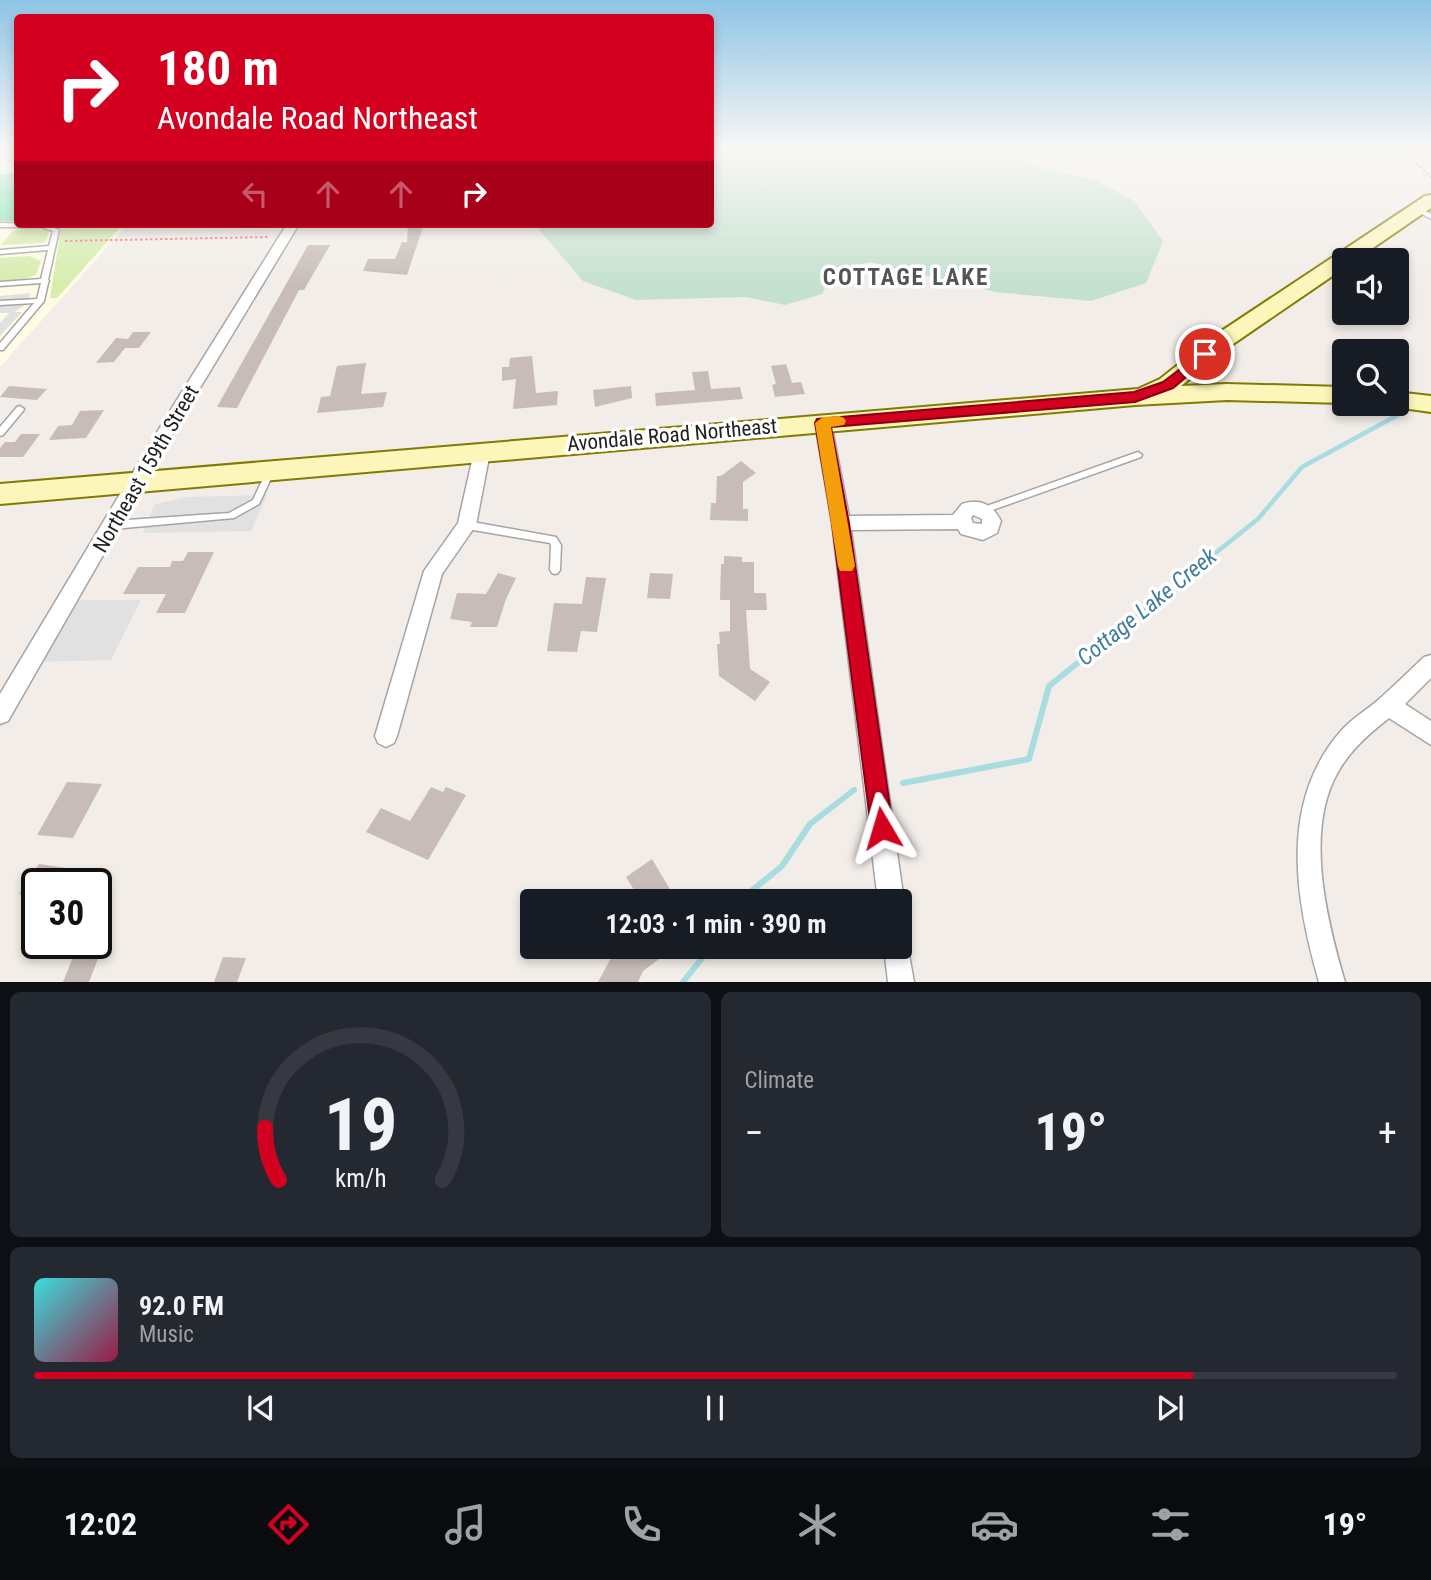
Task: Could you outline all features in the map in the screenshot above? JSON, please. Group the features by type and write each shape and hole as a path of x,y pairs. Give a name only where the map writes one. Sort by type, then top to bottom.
{"main road":[{"path":"1135,397 1168,385 1225,339 1426,209"},
{"name":"Avondale Road Northeast","path":"0,494 139,480 1135,397 1227,392 1332,395"},
{"path":"1409,401 1431,404"}],"street":[{"name":"Northeast 159th Street","path":"0,714 289,230"},
{"path":"823,423 841,523 889,889"},
{"path":"386,736 433,571 467,525 482,452"},
{"path":"841,523 961,522 961,514 968,509 984,510"},
{"path":"1332,982 1319,939 1309,862 1314,802 1327,767 1347,739 1431,664"},
{"path":"1388,705 1431,734"},
{"path":"898,959 901,982"}],"lane":[{"path":"0,348 40,301 54,245 56,230 53,228"},
{"path":"0,252 54,245"},
{"path":"0,284 46,281"},
{"path":"0,303 40,301"},
{"path":"0,433 20,409"},
{"path":"984,510 1138,455"},
{"path":"113,525 231,516 256,502 271,470"},
{"path":"467,525 553,540 556,545 555,570"}],"path":[{"path":"54,245 289,230"}],"shaded area":[{"path":"0,195 14,195 14,228 124,228 0,367"},
{"path":"31,293 24,306 14,312 22,312 0,336 0,323 9,313 0,313 0,296"},
{"path":"267,495 251,531 143,533 155,504 189,497"},
{"path":"68,600 141,600 111,660 31,662"}],"green space":[{"path":"0,195 14,195 14,221 0,221"},
{"path":"714,195 1123,195 1134,201 1163,241 1146,283 1091,301 996,292 869,262 832,273 822,294 785,305 746,297 636,300 583,281 537,228 714,228"},
{"path":"30,228 49,231 47,239 43,243 1,245 13,231"},
{"path":"119,228 57,298 50,298 61,229"},
{"path":"29,256 41,261 36,275 0,281 0,258"}],"building":[{"path":"408,228 423,228 407,275 363,271 368,259 395,259 402,242 407,242"},
{"path":"308,245 330,245 304,290 299,290 237,408 217,407"},
{"path":"133,332 151,332 139,348 125,348 114,362 96,363 116,338 128,339"},
{"path":"532,356 536,393 558,391 557,405 513,409 516,379 502,381 502,367 509,367 510,358"},
{"path":"366,363 361,394 387,392 383,407 317,413 321,397 330,396 337,366"},
{"path":"786,364 792,383 801,382 805,394 775,397 772,385 776,384 771,366"},
{"path":"708,371 711,389 740,387 743,399 656,406 655,393 695,390 692,372"},
{"path":"9,386 47,389 37,400 0,397"},
{"path":"631,386 632,398 595,407 593,390"},
{"path":"104,410 86,438 49,440 58,426 72,425 80,411"},
{"path":"21,434 40,434 23,457 0,457 0,448 5,442 15,442"},
{"path":"741,461 756,473 743,482 743,509 748,509 748,521 710,520 711,503 716,503 717,476 721,476"},
{"path":"188,552 214,552 185,613 156,613 166,594 123,594 138,567 170,567 172,561 183,561"},
{"path":"724,556 742,557 742,562 754,562 754,593 766,593 767,610 746,610 750,669 770,682 755,701 719,676 719,632 730,631 730,600 720,600 721,564 724,564"},
{"path":"498,573 516,578 497,627 470,627 472,622 450,619 457,593 486,594"},
{"path":"650,573 673,574 670,599 647,598"},
{"path":"586,577 606,578 597,632 581,631 577,652 547,651 554,603 582,604"},
{"path":"67,782 102,784 73,838 37,835"},
{"path":"431,787 443,792 446,787 466,795 428,860 366,832 381,808 410,821"},
{"path":"652,859 670,889 634,889 626,877"},
{"path":"39,864 66,868 36,868"},
{"path":"223,957 246,958 237,982 214,982"},
{"path":"72,959 98,959 89,982 63,982"},
{"path":"610,959 659,959 643,971 638,982 598,982"}],"waterway":[{"name":"Cottage Lake Creek","path":"1128,623 1258,519 1302,467 1396,416"},
{"name":"Cottage Lake Creek","path":"903,783 1029,759 1049,686 1130,621"},
{"name":"Cottage Lake Creek","path":"754,889 782,866 810,824 854,790"},
{"name":"Cottage Lake Creek","path":"683,982 701,959"}],"slow traffic":[{"path":"839,421 823,423 846,566"}],"district":[{"name":"COTTAGE LAKE","path":"906,277"}],"route":[{"path":"882,828 841,523 823,423 1135,397 1168,385 1205,354"}]}
